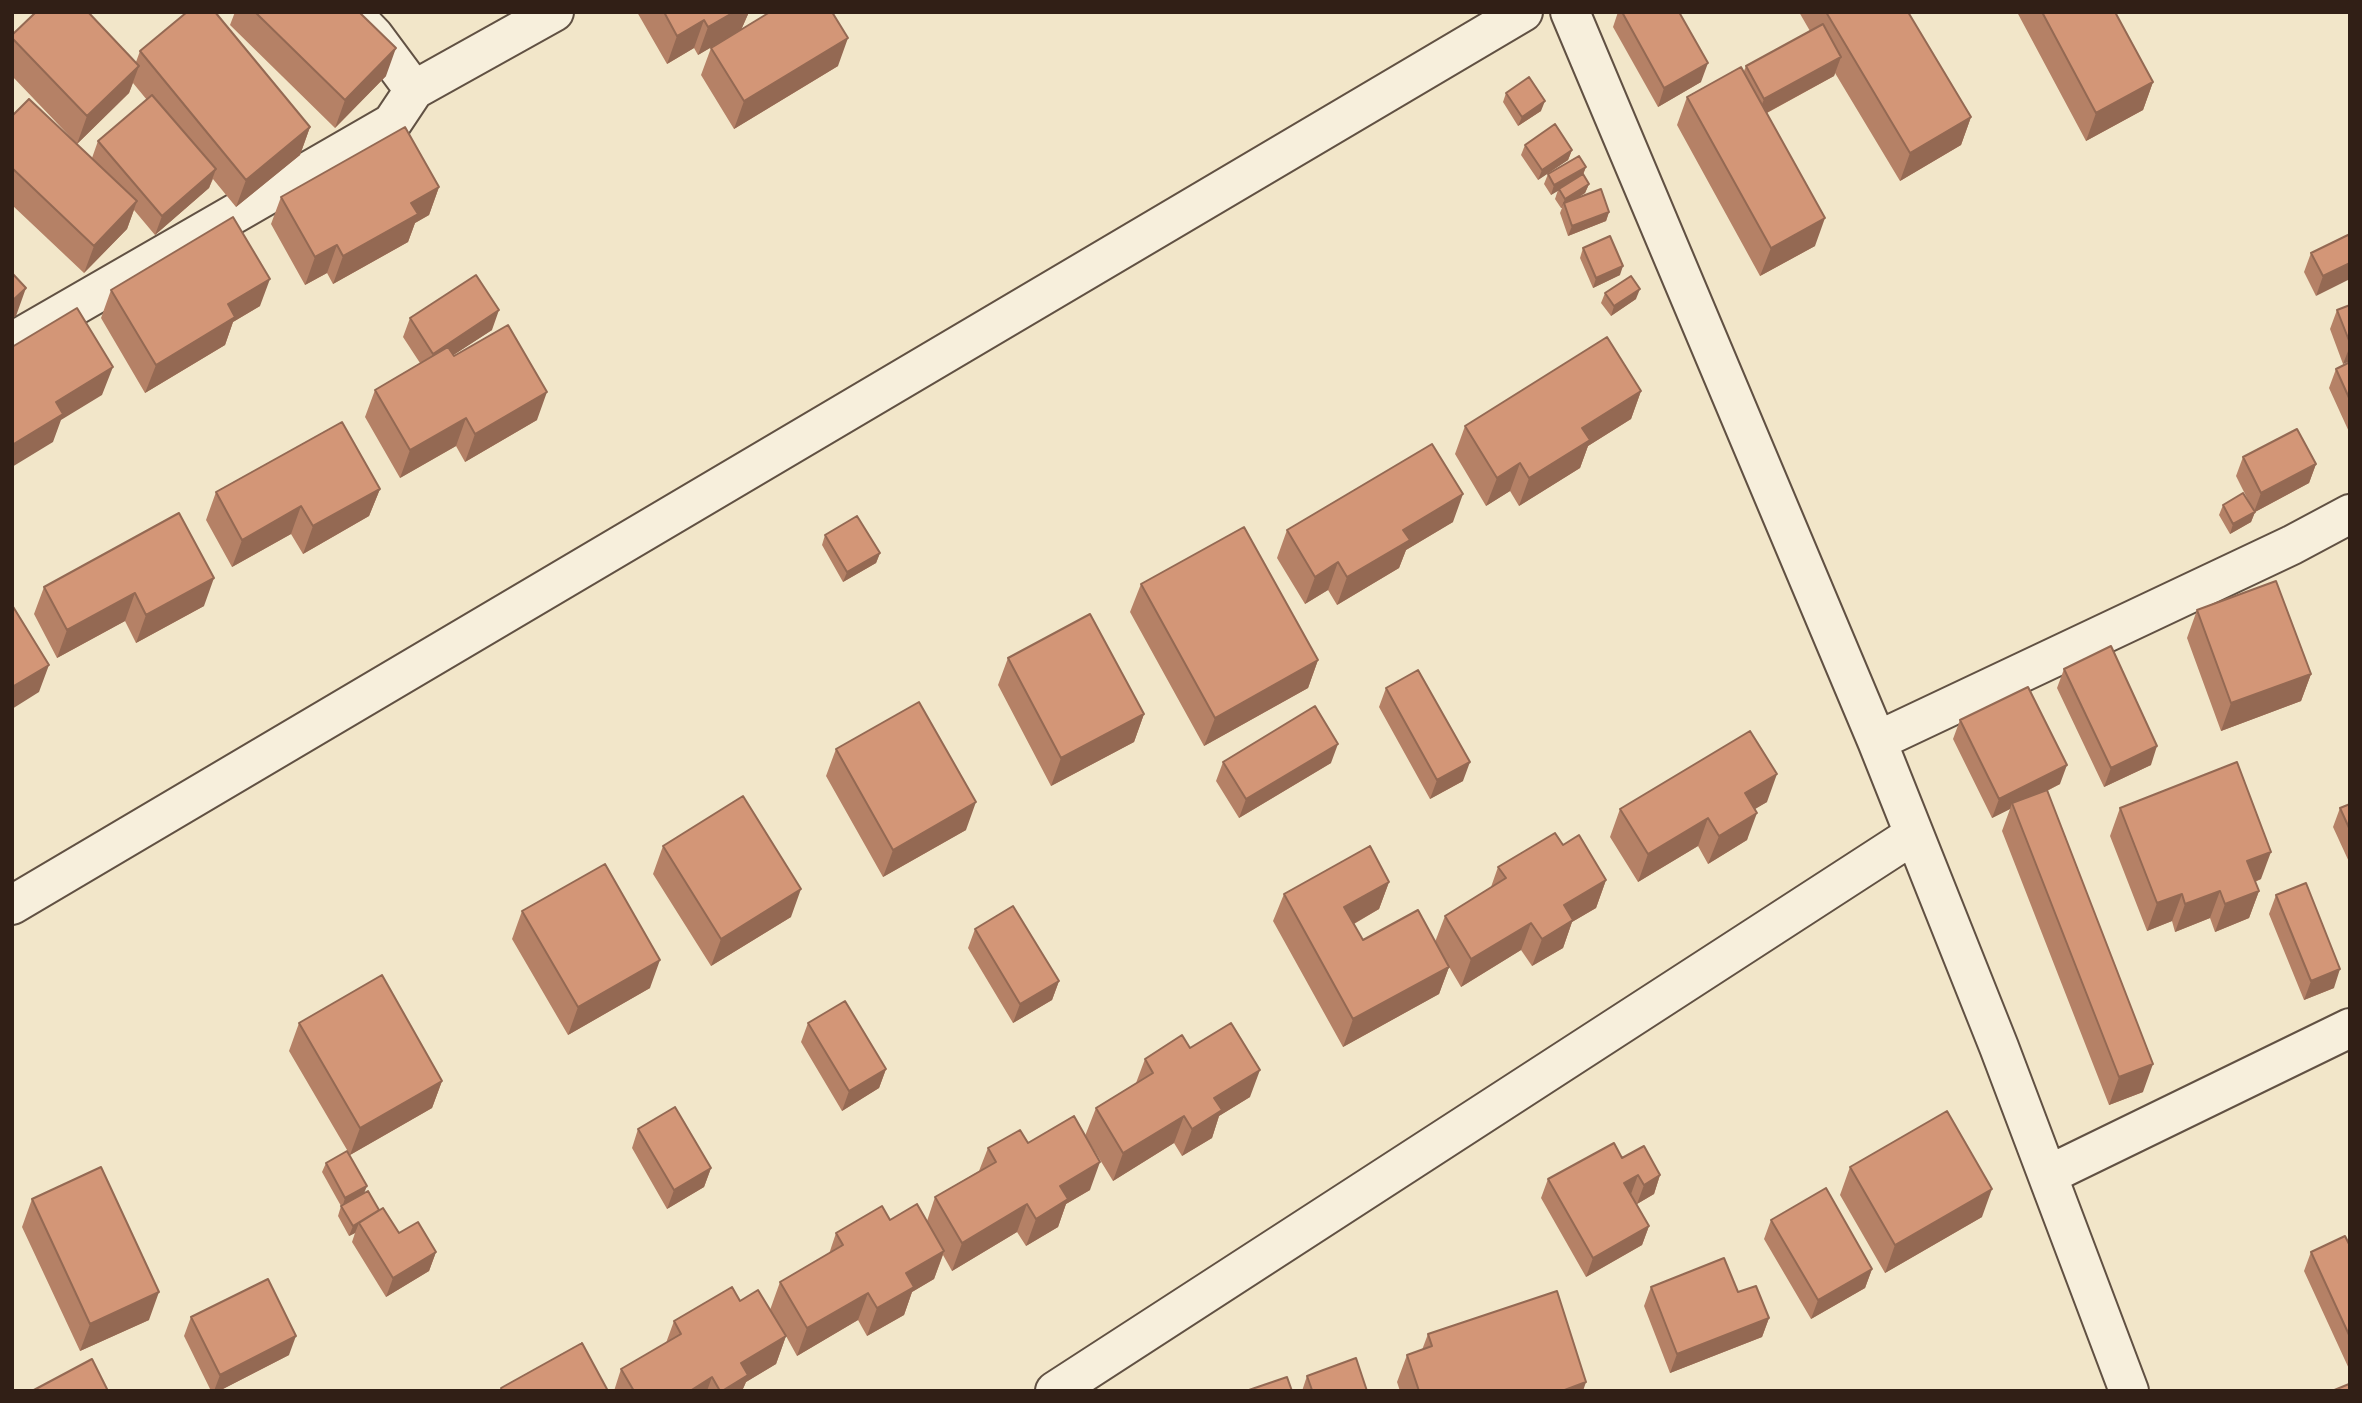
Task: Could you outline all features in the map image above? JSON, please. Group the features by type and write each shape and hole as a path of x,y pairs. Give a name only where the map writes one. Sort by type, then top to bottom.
{"street":[{"path":"351,12 414,90"},
{"path":"12,342 392,124 414,90 554,12"},
{"path":"12,905 1523,12"},
{"path":"1570,12 1877,741 2048,1175 2129,1391"},
{"path":"1877,741 2292,545 2350,514"},
{"path":"1055,1391 1913,835"},
{"path":"2048,1175 2350,1028"}],"building":[{"path":"36,12 88,12 139,66 87,116 12,38"},
{"path":"187,12 215,12 310,127 246,180 140,51"},
{"path":"255,12 359,12 396,48 345,100"},
{"path":"664,12 734,12 708,27 704,20 677,36"},
{"path":"770,12 832,12 848,38 744,101 711,48"},
{"path":"1622,12 1679,12 1708,63 1664,88"},
{"path":"1826,12 1908,12 1971,117 1910,153"},
{"path":"2042,12 2115,12 2153,82 2096,113"},
{"path":"1823,24 1841,57 1764,99 1746,66"},
{"path":"1741,67 1825,218 1771,248 1687,97"},
{"path":"1529,77 1545,101 1522,117 1506,93"},
{"path":"152,95 216,169 162,216 98,141"},
{"path":"29,99 137,201 94,246 12,168 12,116"},
{"path":"1555,124 1572,150 1542,170 1525,145"},
{"path":"405,127 439,187 411,203 418,214 343,256 337,245 315,257 281,197"},
{"path":"1579,156 1586,167 1554,185 1548,174"},
{"path":"1583,174 1589,184 1565,199 1559,189"},
{"path":"1601,189 1609,212 1572,226 1564,203"},
{"path":"233,217 270,279 228,304 235,317 156,365 111,290"},
{"path":"2350,234 2350,263 2323,276 2311,253"},
{"path":"1610,236 1623,266 1596,278 1583,248"},
{"path":"12,273 26,288 12,301"},
{"path":"476,275 499,310 433,354 410,318"},
{"path":"1631,276 1640,289 1614,306 1605,293"},
{"path":"2350,305 2350,343 2337,310"},
{"path":"77,308 113,367 56,402 63,414 12,445 12,347"},
{"path":"508,325 547,392 475,434 466,418 410,450 375,390 448,347 454,356"},
{"path":"1607,337 1641,391 1582,428 1590,440 1529,478 1520,463 1497,478 1465,426"},
{"path":"2350,362 2350,400 2336,369"},
{"path":"342,422 380,489 313,526 301,506 242,540 216,492"},
{"path":"2297,429 2316,464 2261,493 2243,457"},
{"path":"1432,444 1463,494 1403,530 1410,540 1347,577 1338,562 1315,577 1287,530"},
{"path":"2243,493 2255,512 2233,524 2223,505"},
{"path":"179,513 214,578 146,615 135,593 67,630 44,587"},
{"path":"857,516 880,553 847,572 825,535"},
{"path":"1244,527 1318,660 1215,718 1141,584"},
{"path":"2276,581 2311,674 2231,703 2197,610"},
{"path":"12,605 49,665 12,687"},
{"path":"1090,614 1144,714 1061,758 1008,658"},
{"path":"2111,646 2157,746 2111,768 2064,669"},
{"path":"1418,670 1470,762 1437,780 1386,688"},
{"path":"2028,687 2067,765 1999,799 1960,720"},
{"path":"919,702 976,802 893,850 836,749"},
{"path":"1315,706 1338,744 1246,799 1223,762"},
{"path":"1750,731 1777,774 1745,793 1757,813 1719,836 1708,818 1648,854 1620,809"},
{"path":"2237,762 2271,852 2247,861 2259,891 2225,904 2220,891 2185,904 2182,894 2157,903 2120,808"},
{"path":"2047,790 2153,1064 2119,1077 2012,803"},
{"path":"743,796 801,889 721,939 663,846"},
{"path":"2350,804 2350,830 2340,808"},
{"path":"1555,833 1563,845 1579,835 1606,880 1564,905 1573,920 1542,939 1531,923 1471,959 1445,916 1506,878 1498,867"},
{"path":"1370,846 1389,882 1344,907 1363,940 1418,910 1449,967 1353,1019 1284,894"},
{"path":"605,864 660,960 578,1007 522,911"},
{"path":"2306,883 2340,969 2311,981 2276,895"},
{"path":"1013,906 1059,981 1020,1004 975,929"},
{"path":"382,975 442,1081 360,1128 299,1023"},
{"path":"845,1001 886,1069 849,1091 808,1023"},
{"path":"1231,1023 1260,1070 1214,1098 1222,1110 1192,1129 1184,1116 1123,1153 1096,1108 1153,1073 1145,1059 1182,1035 1190,1048"},
{"path":"675,1107 711,1168 674,1190 638,1129"},
{"path":"1947,1111 1992,1189 1895,1245 1850,1167"},
{"path":"1074,1116 1100,1162 1060,1186 1068,1199 1036,1219 1027,1204 962,1243 935,1197 996,1162 988,1148 1020,1130 1028,1143"},
{"path":"1614,1143 1622,1158 1644,1146 1660,1175 1644,1185 1638,1175 1624,1183 1649,1226 1593,1258 1548,1179"},
{"path":"347,1151 367,1186 345,1198 326,1163"},
{"path":"101,1167 159,1292 90,1324 32,1199"},
{"path":"1826,1188 1872,1269 1818,1300 1771,1220"},
{"path":"368,1191 379,1210 353,1226 341,1206"},
{"path":"917,1204 944,1251 906,1273 914,1287 877,1308 868,1293 807,1328 780,1282 843,1245 836,1233 882,1206 890,1220"},
{"path":"383,1208 399,1233 418,1222 436,1252 393,1278 359,1223"},
{"path":"2345,1236 2350,1246 2350,1337 2311,1252"},
{"path":"1724,1258 1738,1292 1756,1286 1769,1318 1677,1354 1651,1287"},
{"path":"268,1279 296,1336 220,1375 191,1317"},
{"path":"732,1287 740,1301 758,1290 786,1336 741,1363 748,1375 722,1391 712,1377 690,1391 634,1391 621,1369 681,1334 674,1321"},
{"path":"1557,1291 1586,1382 1562,1391 1419,1391 1407,1355 1432,1346 1428,1334"},
{"path":"582,1343 608,1391 502,1391 501,1388"},
{"path":"1356,1358 1367,1391 1308,1391 1312,1390 1307,1376"},
{"path":"92,1359 108,1391 32,1391"},
{"path":"1287,1377 1292,1391 1246,1391"},
{"path":"2349,1384 2350,1391 2332,1391"}]}
